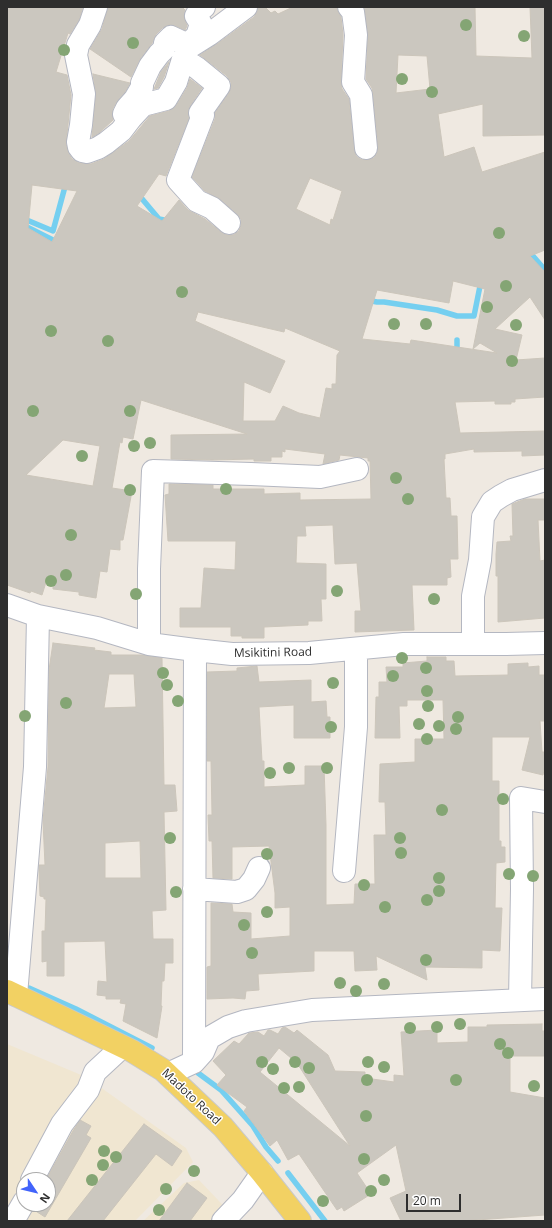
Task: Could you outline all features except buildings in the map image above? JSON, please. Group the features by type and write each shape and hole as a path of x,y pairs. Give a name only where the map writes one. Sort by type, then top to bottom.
{"main road":[{"name":"Madoto Road","path":"12,993 132,1051 164,1070 223,1127 300,1221"}],"street":[{"path":"96,7 90,25 78,45 76,55 84,94 78,142 79,148 82,151 87,152 98,148 121,131 143,106 166,99 176,82 183,59 197,68 219,86 200,113 204,115 185,159 178,180 197,201 212,208 229,223"},
{"path":"171,37 186,44 197,36 201,24 196,16 204,7"},
{"path":"171,37 182,45 188,47 246,7"},
{"path":"350,7 353,12 356,35 353,82 360,95 366,148"},
{"path":"123,117 127,108 135,99 142,87 142,83 150,66 158,54 164,49 165,43 171,37"},
{"path":"149,644 149,569 154,471 320,477 357,470"},
{"path":"473,644 473,596 480,560 483,516 492,502 501,496 512,490 545,480"},
{"name":"Msikitini Road","path":"7,605 38,616 97,628 149,644 232,654 301,653 404,644 545,643"},
{"path":"12,993 35,767 38,616"},
{"path":"344,871 356,727 356,649"},
{"path":"194,1062 195,650"},
{"path":"520,1000 522,890 521,798 545,802"},
{"path":"194,889 238,892 246,889 254,879 259,868"},
{"path":"168,1074 194,1062 203,1052 209,1038 228,1027 246,1021 312,1010 545,999"},
{"path":"36,1172 62,1124 88,1090 95,1072 122,1047"},
{"path":"223,1221 243,1200 262,1173"}],"shaded area":[{"path":"7,1044 86,1077 186,1148 193,1162 135,1221 7,1221"},
{"path":"199,1180 238,1221 143,1221 184,1183"}],"waterway":[{"path":"22,218 53,231 66,183"},
{"path":"138,194 159,219 169,221"},
{"path":"23,225 59,244"},
{"path":"527,249 545,270"},
{"path":"366,300 437,310 457,316 474,316 481,281"},
{"path":"457,340 457,354"},
{"path":"29,988 76,1009 152,1048"},
{"path":"198,1073 221,1090 253,1126 266,1147 278,1161"},
{"path":"288,1173 325,1221"}]}
